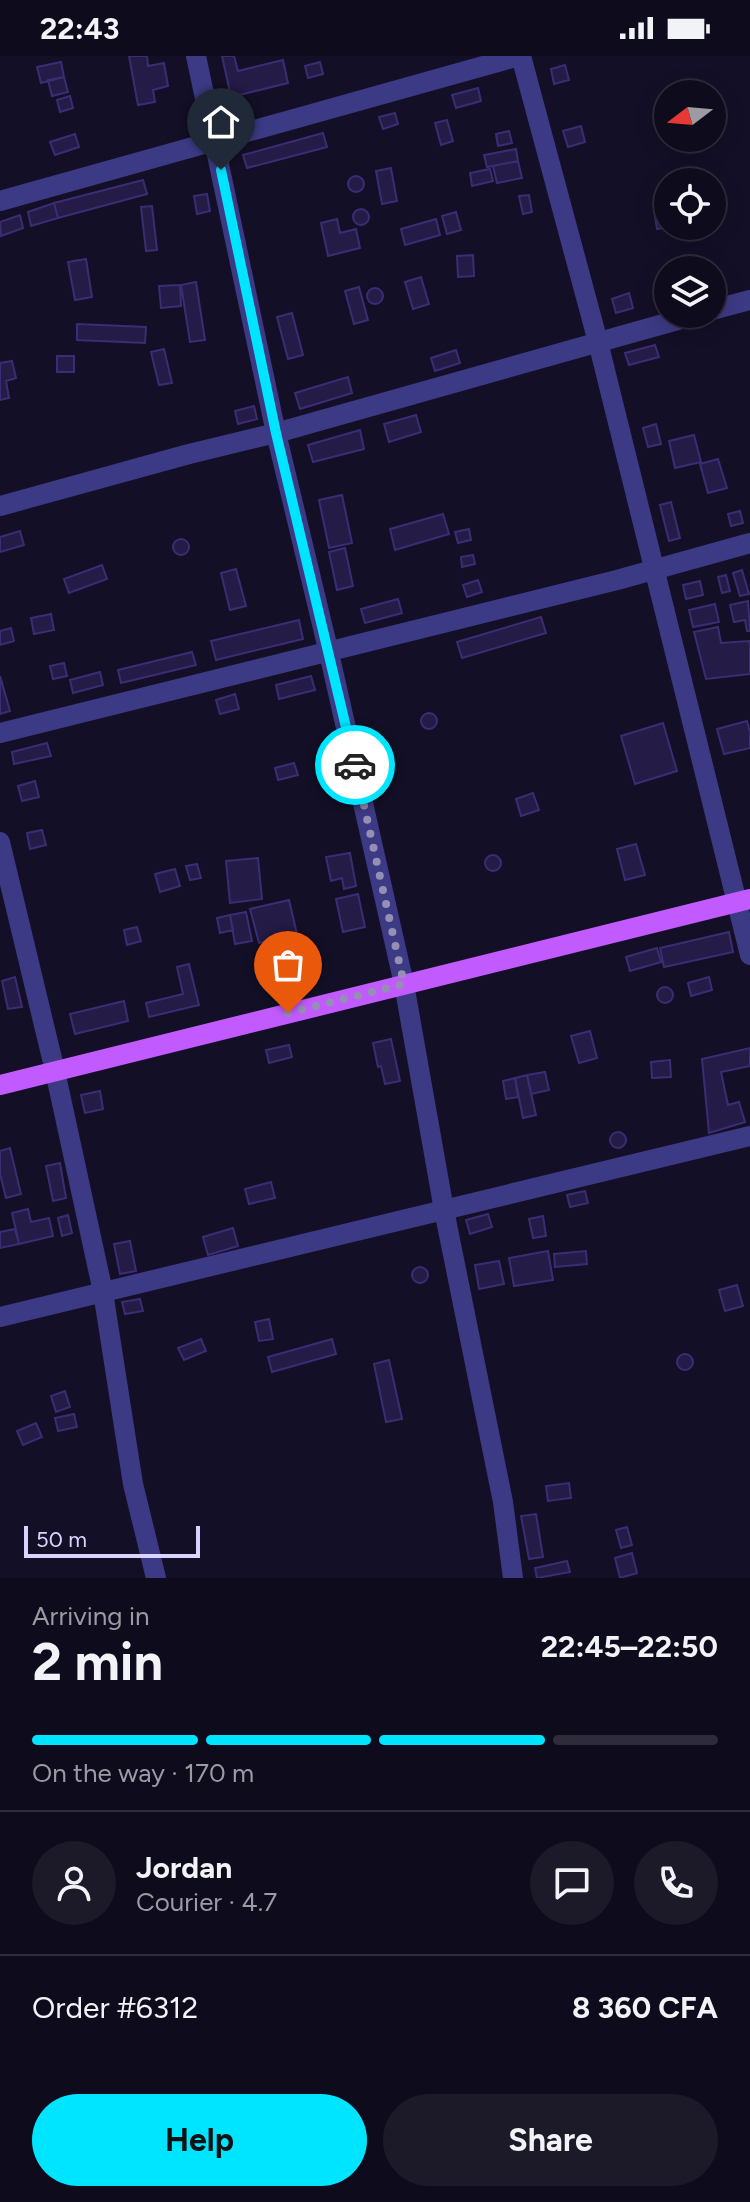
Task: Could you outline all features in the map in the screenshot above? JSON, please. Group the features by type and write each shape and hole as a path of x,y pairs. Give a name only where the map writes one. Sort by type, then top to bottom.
{"main road":[{"path":"0,1085 743,901"}],"street":[{"path":"196,56 276,433 404,984 444,1210 503,1502 513,1578"},
{"path":"0,201 520,56 598,342 743,901 750,955"},
{"path":"726,306 750,300"},
{"path":"0,506 276,433 654,326"},
{"path":"0,733 329,653 750,543"},
{"path":"0,842 55,1071 103,1292 133,1484 156,1578"},
{"path":"0,1317 750,1136"}],"building":[{"path":"129,56 147,56 148,66 164,63 168,86 153,90 155,102 138,105"},
{"path":"222,56 234,56 238,71 283,60 288,83 231,97"},
{"path":"61,62 64,77 41,83 37,67"},
{"path":"320,62 323,74 308,78 305,66"},
{"path":"565,65 569,80 554,84 551,69"},
{"path":"64,77 68,92 52,96 48,80"},
{"path":"478,88 481,101 456,108 452,95"},
{"path":"70,96 73,108 60,112 57,100"},
{"path":"395,113 398,124 383,129 379,117"},
{"path":"447,120 453,141 441,145 435,123"},
{"path":"581,126 585,142 568,147 563,131"},
{"path":"509,131 512,143 498,146 496,134"},
{"path":"323,133 327,147 247,168 243,155"},
{"path":"75,134 79,147 55,155 50,142"},
{"path":"516,149 518,161 487,167 484,155"},
{"path":"518,161 522,178 497,183 493,166"},
{"path":"391,168 397,201 382,204 376,171"},
{"path":"490,169 493,181 472,186 470,173"},
{"path":"353,176 359,176 364,184 362,190 353,192 348,187 348,181"},
{"path":"143,180 147,194 58,218 54,203"},
{"path":"207,194 210,211 197,214 194,196"},
{"path":"529,195 532,212 523,214 519,196"},
{"path":"54,203 58,218 31,226 28,212"},
{"path":"152,206 157,250 146,251 141,207"},
{"path":"358,209 364,209 369,217 367,223 358,225 353,220 353,214"},
{"path":"456,212 461,230 447,234 442,216"},
{"path":"20,215 23,228 1,236 0,222"},
{"path":"337,219 340,233 356,229 360,248 328,256 321,223"},
{"path":"436,219 440,235 405,245 401,229"},
{"path":"473,255 474,276 458,277 457,256"},
{"path":"86,259 92,297 75,300 68,262"},
{"path":"421,277 429,304 413,309 405,282"},
{"path":"196,282 205,340 190,342 181,285"},
{"path":"180,285 181,306 161,308 159,286"},
{"path":"359,287 368,320 354,324 345,291"},
{"path":"372,288 378,288 383,296 381,302 372,304 367,299 367,293"},
{"path":"629,293 633,308 616,313 612,299"},
{"path":"292,313 303,355 288,359 277,317"},
{"path":"77,324 146,327 145,343 77,340"},
{"path":"655,345 659,357 629,365 625,353"},
{"path":"164,349 172,383 159,385 151,352"},
{"path":"456,350 460,363 435,371 431,358"},
{"path":"57,356 74,356 74,372 57,372"},
{"path":"12,361 16,378 6,381 9,398 0,400 0,363"},
{"path":"348,377 352,393 300,409 295,393"},
{"path":"254,406 257,419 238,424 235,411"},
{"path":"416,415 421,432 389,442 384,424"},
{"path":"656,424 661,444 648,447 643,428"},
{"path":"360,430 364,449 313,462 308,445"},
{"path":"694,435 701,462 675,468 669,441"},
{"path":"718,459 727,488 708,493 700,464"},
{"path":"342,495 352,543 329,548 319,500"},
{"path":"671,502 680,538 669,541 660,505"},
{"path":"740,511 743,523 731,526 728,514"},
{"path":"443,514 449,534 395,550 390,529"},
{"path":"469,529 471,540 458,543 455,532"},
{"path":"20,531 24,545 0,552 0,537"},
{"path":"178,539 184,539 189,547 187,553 178,555 173,550 173,544"},
{"path":"345,548 353,586 337,590 329,552"},
{"path":"473,555 475,564 462,567 461,557"},
{"path":"102,565 107,579 69,593 64,579"},
{"path":"236,569 246,606 230,610 221,573"},
{"path":"742,570 749,594 740,596 733,573"},
{"path":"726,575 730,591 722,593 718,577"},
{"path":"478,580 482,592 467,597 463,585"},
{"path":"700,581 703,595 686,599 683,585"},
{"path":"398,599 402,613 365,623 361,609"},
{"path":"748,601 750,631 747,631 745,620 734,622 730,605"},
{"path":"715,604 719,622 693,627 689,610"},
{"path":"51,614 54,630 34,634 31,618"},
{"path":"541,617 546,633 462,658 457,642"},
{"path":"299,620 303,639 216,660 211,641"},
{"path":"718,627 721,643 750,641 750,674 706,679 694,632"},
{"path":"11,628 14,641 0,645 0,631"},
{"path":"192,652 196,665 121,683 118,670"},
{"path":"64,663 67,676 53,679 50,666"},
{"path":"100,672 103,685 73,693 70,680"},
{"path":"0,676 10,711 0,714"},
{"path":"311,676 315,690 279,699 276,685"},
{"path":"235,694 239,709 220,714 216,700"},
{"path":"426,713 432,713 437,721 435,727 426,729 421,724 421,718"},
{"path":"747,721 750,748 724,754 717,729"},
{"path":"663,723 677,771 635,784 621,736"},
{"path":"47,743 51,756 14,764 12,752"},
{"path":"294,763 298,775 278,780 275,768"},
{"path":"35,781 39,797 22,801 18,786"},
{"path":"533,793 539,810 521,816 516,799"},
{"path":"42,830 46,845 30,849 27,833"},
{"path":"636,844 645,875 625,880 617,849"},
{"path":"350,853 356,886 344,889 342,878 331,881 326,857"},
{"path":"490,855 496,855 501,863 499,869 490,871 485,866 485,860"},
{"path":"258,858 262,899 230,903 226,861"},
{"path":"197,864 201,878 190,880 186,866"},
{"path":"175,869 180,886 160,892 155,874"},
{"path":"358,894 365,927 343,932 336,899"},
{"path":"289,900 297,934 259,943 250,909"},
{"path":"246,912 252,941 235,944 230,915"},
{"path":"230,915 233,930 220,933 217,918"},
{"path":"137,927 141,941 127,945 124,930"},
{"path":"729,932 733,952 664,967 660,948"},
{"path":"657,948 661,962 630,971 626,957"},
{"path":"189,964 199,1005 149,1017 146,1003 183,994 177,967"},
{"path":"15,977 22,1007 8,1009 2,981"},
{"path":"709,977 712,990 691,996 688,983"},
{"path":"662,987 668,987 673,995 671,1001 662,1003 657,998 657,992"},
{"path":"124,1001 128,1021 75,1034 70,1014"},
{"path":"590,1031 597,1058 579,1063 571,1036"},
{"path":"391,1039 400,1081 385,1084 373,1043"},
{"path":"289,1045 292,1057 269,1063 266,1050"},
{"path":"750,1048 750,1066 721,1072 728,1105 739,1102 745,1122 709,1133 702,1059"},
{"path":"670,1060 671,1077 652,1078 651,1062"},
{"path":"545,1072 549,1090 531,1094 527,1075"},
{"path":"527,1075 536,1115 523,1118 515,1078"},
{"path":"515,1078 518,1097 506,1099 503,1081"},
{"path":"100,1091 103,1109 85,1113 81,1095"},
{"path":"615,1132 621,1132 626,1140 624,1146 615,1148 610,1143 610,1137"},
{"path":"10,1148 21,1194 6,1198 0,1174 0,1151"},
{"path":"60,1163 66,1198 53,1201 46,1166"},
{"path":"271,1182 275,1198 249,1204 245,1189"},
{"path":"585,1191 588,1203 570,1207 567,1195"},
{"path":"28,1209 31,1222 49,1218 53,1236 19,1244 12,1213"},
{"path":"488,1214 492,1227 470,1234 466,1220"},
{"path":"68,1215 72,1233 62,1236 58,1218"},
{"path":"543,1216 546,1236 533,1238 529,1219"},
{"path":"233,1228 238,1246 208,1255 203,1237"},
{"path":"15,1229 19,1244 0,1248 0,1232"},
{"path":"130,1241 136,1271 120,1274 114,1244"},
{"path":"548,1251 553,1280 514,1286 509,1258"},
{"path":"586,1251 587,1264 555,1267 554,1254"},
{"path":"499,1261 504,1284 479,1289 475,1265"},
{"path":"417,1267 423,1267 428,1275 426,1281 417,1283 412,1278 412,1272"},
{"path":"737,1285 743,1306 725,1311 719,1290"},
{"path":"140,1299 143,1311 125,1314 122,1302"},
{"path":"269,1319 273,1339 259,1341 255,1322"},
{"path":"201,1339 206,1351 184,1360 178,1348"},
{"path":"332,1339 336,1354 272,1372 268,1357"},
{"path":"682,1354 688,1354 693,1362 691,1368 682,1370 677,1365 677,1359"},
{"path":"389,1360 402,1419 386,1422 374,1364"},
{"path":"65,1391 70,1407 56,1412 51,1396"},
{"path":"74,1414 77,1427 58,1431 55,1418"},
{"path":"36,1423 42,1437 23,1445 17,1431"},
{"path":"569,1483 571,1498 548,1501 546,1486"},
{"path":"536,1514 543,1557 529,1559 521,1516"},
{"path":"627,1527 632,1545 621,1548 616,1530"},
{"path":"632,1553 637,1573 620,1578 615,1558"},
{"path":"567,1561 570,1572 537,1578 535,1568"}],"way so far":[{"path":"288,1013 404,984 355,765"}],"route":[{"path":"221,170 276,433 355,765"}]}
